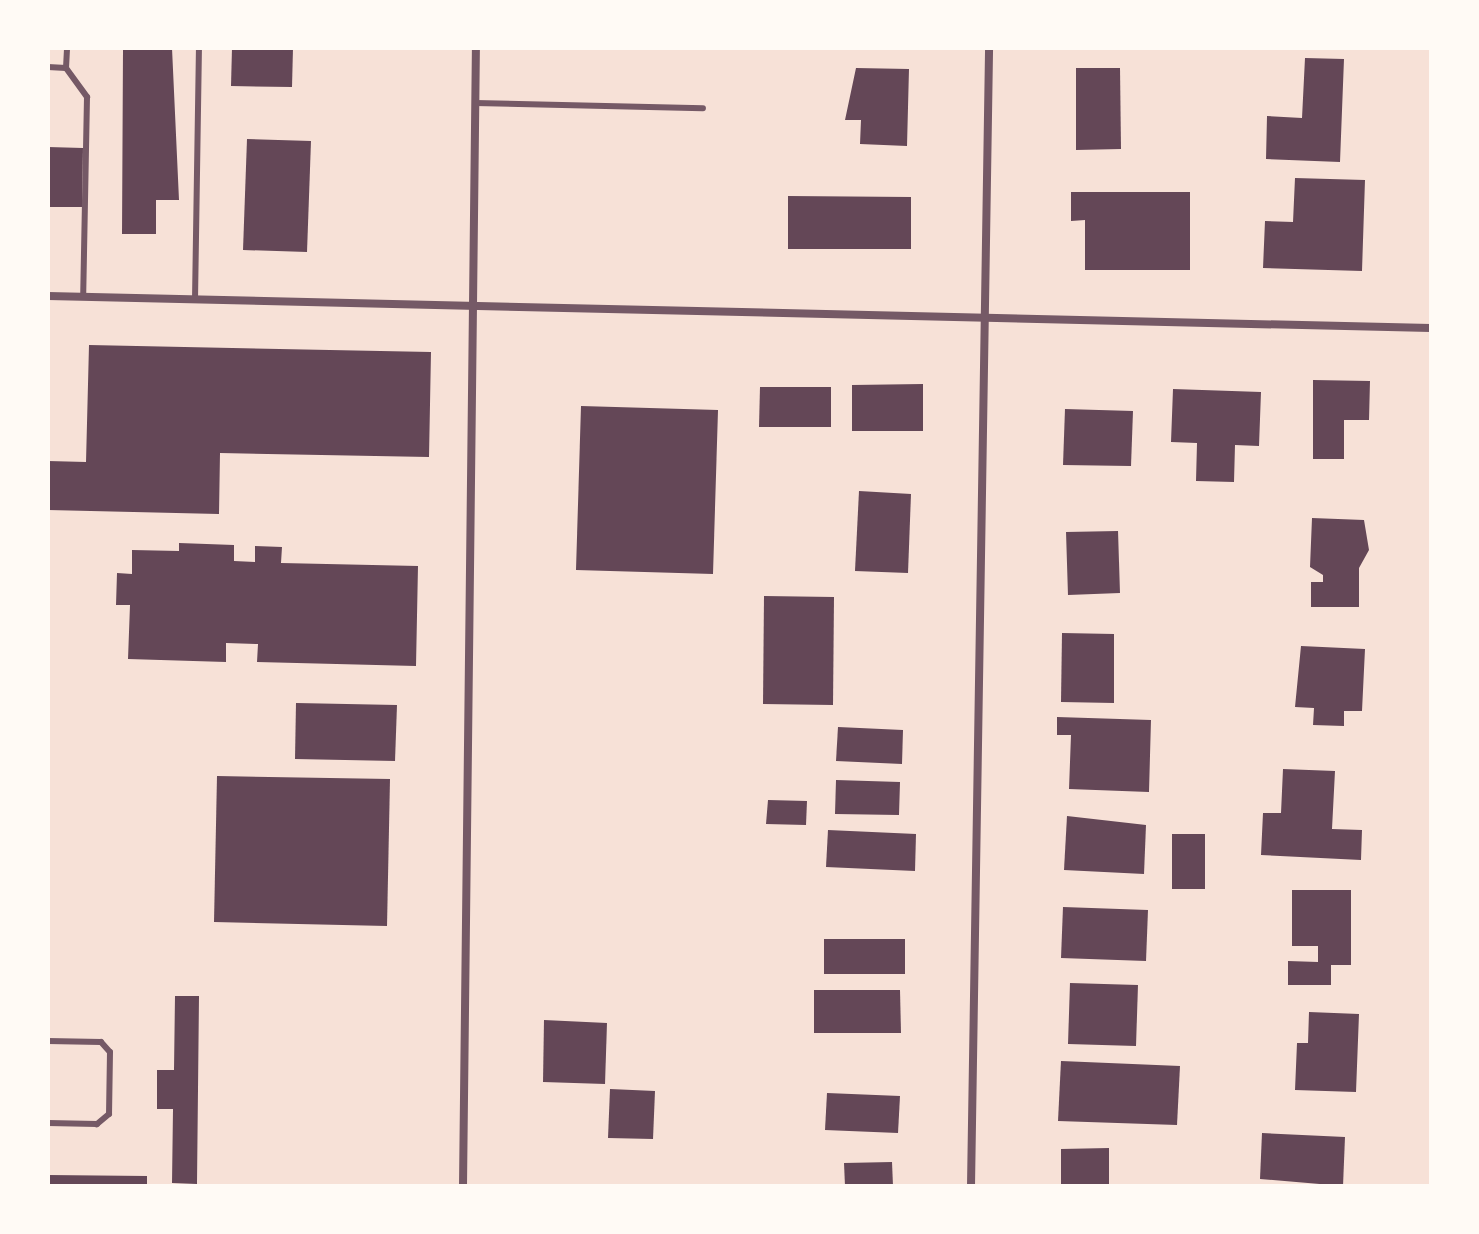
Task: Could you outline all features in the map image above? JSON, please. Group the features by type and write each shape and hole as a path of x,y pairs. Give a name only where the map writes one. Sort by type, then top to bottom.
{"street":[{"path":"463,1186 476,48"},
{"path":"971,1186 989,48"},
{"path":"48,296 1431,328"}],"lane":[{"path":"67,48 66,68 87,97 83,297"},
{"path":"195,300 199,48"},
{"path":"48,67 66,68"},
{"path":"475,103 703,108"},
{"path":"48,1041 101,1042 110,1052 109,1114 97,1124 48,1123"}],"building":[{"path":"123,48 172,48 179,200 156,200 156,234 122,234"},
{"path":"232,48 293,48 292,87 231,86"},
{"path":"1305,58 1344,59 1340,162 1266,159 1267,116 1302,118"},
{"path":"856,68 909,69 907,146 860,144 861,120 845,120"},
{"path":"1076,68 1120,68 1121,149 1076,150"},
{"path":"247,139 311,141 307,252 243,250"},
{"path":"48,147 83,148 82,207 48,207"},
{"path":"1295,178 1365,180 1362,271 1263,268 1265,221 1293,222"},
{"path":"1071,192 1190,192 1190,270 1085,270 1085,220 1071,221"},
{"path":"788,196 911,197 911,249 788,249"},
{"path":"89,345 431,352 429,457 220,453 219,514 48,510 48,461 86,462"},
{"path":"1313,380 1370,381 1369,420 1344,420 1344,459 1313,459"},
{"path":"923,384 923,431 852,431 852,385"},
{"path":"760,387 831,387 831,427 759,427"},
{"path":"1173,389 1261,392 1259,446 1235,445 1234,482 1196,481 1197,443 1171,442"},
{"path":"581,406 718,410 713,574 576,570"},
{"path":"1065,409 1133,411 1131,466 1063,465"},
{"path":"859,491 911,494 908,573 855,571"},
{"path":"1312,518 1364,520 1369,550 1359,568 1359,607 1311,607 1311,582 1323,582 1323,575 1310,567"},
{"path":"1118,531 1120,593 1068,595 1066,532"},
{"path":"179,543 234,545 234,561 255,562 255,546 282,547 281,563 418,566 416,666 257,662 258,644 226,643 226,662 128,659 130,605 116,605 117,573 132,574 132,550 179,551"},
{"path":"764,596 834,597 833,705 763,704"},
{"path":"1062,633 1114,634 1114,703 1061,702"},
{"path":"1301,646 1365,649 1362,711 1344,711 1344,726 1313,725 1314,708 1295,707"},
{"path":"296,703 397,705 395,761 295,759"},
{"path":"1057,717 1151,720 1149,792 1069,789 1071,735 1057,735"},
{"path":"838,727 903,730 902,764 836,761"},
{"path":"1283,769 1335,771 1332,829 1362,830 1361,860 1261,855 1263,813 1281,813"},
{"path":"217,776 390,779 387,926 214,922"},
{"path":"836,780 900,782 899,815 835,814"},
{"path":"768,800 807,801 806,825 766,824"},
{"path":"1067,816 1146,825 1144,874 1064,870"},
{"path":"828,830 916,834 915,871 826,867"},
{"path":"1172,834 1205,834 1205,889 1172,889"},
{"path":"1292,890 1351,890 1351,965 1331,965 1331,985 1288,985 1288,961 1318,962 1318,946 1292,946"},
{"path":"1063,907 1148,910 1146,961 1061,958"},
{"path":"824,939 905,939 905,974 824,974"},
{"path":"1070,983 1138,985 1136,1046 1068,1044"},
{"path":"814,990 900,990 901,1033 814,1033"},
{"path":"175,996 199,996 197,1184 172,1183 173,1109 157,1109 157,1070 174,1070"},
{"path":"1309,1012 1359,1014 1356,1092 1295,1090 1297,1043 1308,1043"},
{"path":"544,1020 607,1023 605,1084 543,1082"},
{"path":"1061,1061 1180,1066 1177,1125 1058,1121"},
{"path":"610,1089 655,1091 653,1139 608,1138"},
{"path":"827,1093 900,1096 898,1133 825,1130"},
{"path":"1262,1133 1345,1137 1343,1186 1260,1179"},
{"path":"1109,1148 1109,1186 1061,1186 1061,1149"},
{"path":"892,1162 893,1186 845,1186 844,1163"},
{"path":"48,1175 147,1176 147,1186 48,1186"}]}
